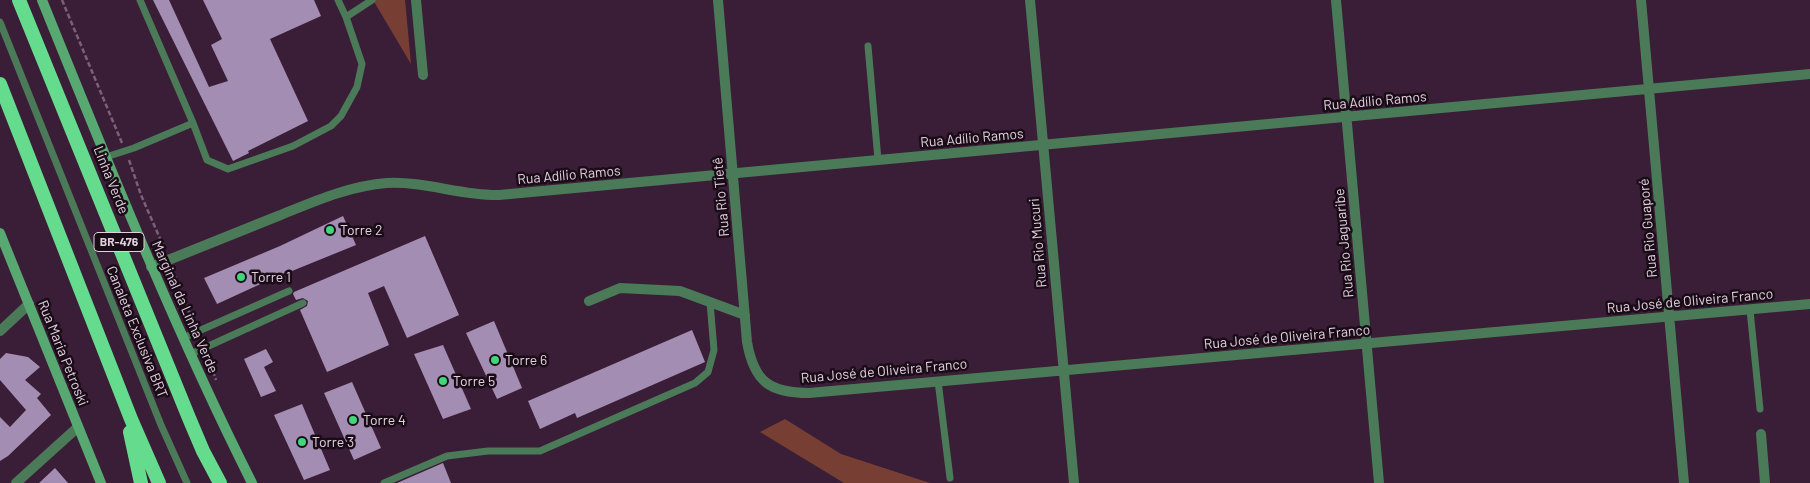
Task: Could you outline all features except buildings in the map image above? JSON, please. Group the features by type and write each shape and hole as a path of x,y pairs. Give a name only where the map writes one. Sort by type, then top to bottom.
{"highway":[{"name":"Linha Verde","path":"19,0 193,426 220,483"},
{"path":"0,84 122,395 159,483"},
{"path":"122,395 141,483"}],"main road":[{"name":"Marginal da Linha Verde","path":"42,0 151,267 222,424 252,483"},
{"name":"Rua Maria Petroski","path":"0,233 101,483"}],"street":[{"path":"416,0 423,74"},
{"name":"Rua Rio Tietê","path":"718,0 749,356 758,376 767,385"},
{"name":"Rua Rio Mucuri","path":"1030,0 1074,483"},
{"name":"Rua Rio Jaguaribe","path":"1336,0 1379,483"},
{"name":"Rua Rio Guaporé","path":"1641,0 1684,483"},
{"name":"Rua Adílio Ramos","path":"151,267 324,198 368,185 408,184 449,188 475,194 499,195 1810,74"},
{"path":"590,301 620,288 680,291 744,315"},
{"path":"0,331 28,304"},
{"name":"Rua José de Oliveira Franco","path":"767,385 780,390 810,393 1810,304"},
{"path":"16,483 78,427"},
{"path":"1761,434 1765,483"}],"lane":[{"path":"140,0 208,160 228,169 292,146 331,126 341,116 357,87 362,64 346,17 338,0"},
{"path":"346,17 372,0"},
{"name":"Canaleta Exclusiva BRT","path":"0,22 161,426 187,483"},
{"path":"868,46 878,160"},
{"path":"106,157 193,123"},
{"path":"183,338 289,292"},
{"path":"384,483 447,456 488,451 540,451 695,383 708,372 714,350 710,302"},
{"path":"191,354 303,303"},
{"path":"1750,310 1760,410"},
{"path":"938,381 950,478"}],"path":[{"path":"62,0 138,182 141,195 158,232"}],"shaded area":[{"path":"373,0 405,0 411,64"},
{"path":"785,419 841,454 930,483 844,483 760,432"}],"place":[{"name":"Torre 2","path":"330,230"},
{"name":"Torre 1","path":"241,277"},
{"name":"Torre 6","path":"495,360"},
{"name":"Torre 5","path":"443,381"},
{"name":"Torre 4","path":"353,420"},
{"name":"Torre 3","path":"302,442"}]}
